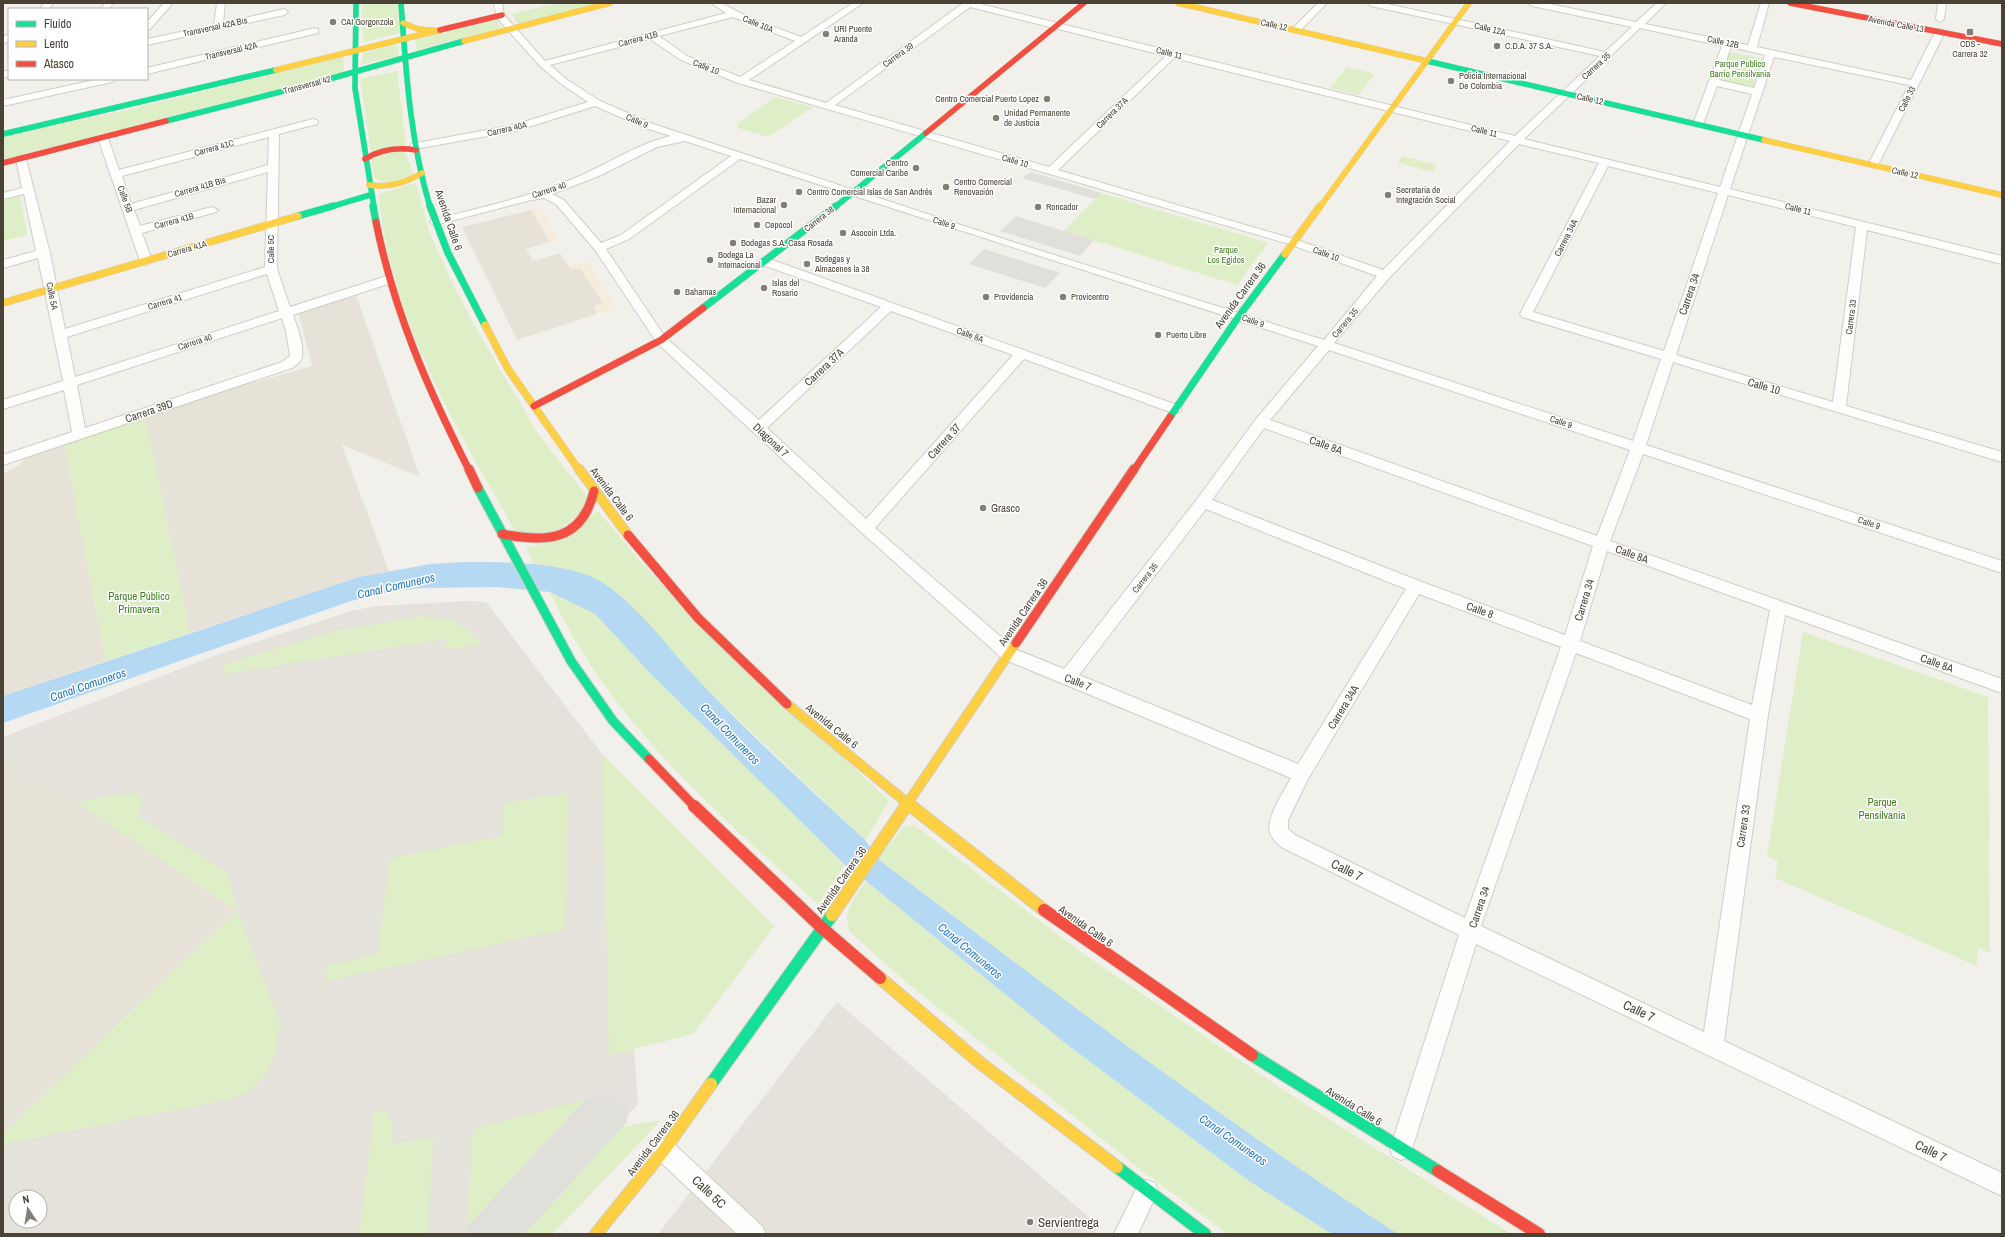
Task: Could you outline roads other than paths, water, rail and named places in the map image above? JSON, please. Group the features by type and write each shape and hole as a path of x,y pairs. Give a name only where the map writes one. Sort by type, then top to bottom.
{"main road":[{"path":"356,3 355,88 370,195 381,256 399,319 422,377 502,534 571,661 613,721 678,791 822,928 979,1062 1200,1233"},
{"name":"Avenida Calle 6","path":"401,3 408,101 416,148 436,222 451,261 508,369 534,406 594,491 654,568 713,633 792,709 907,803 1048,913 1129,972 1241,1048 1539,1234"},
{"name":"Transversal 42","path":"3,164 355,72 511,28 610,3"},
{"name":"Carrera 38","path":"534,406 661,340 925,135 1084,3"},
{"name":"Calle 12","path":"1178,3 2002,195"},
{"name":"Avenida Carrera 36","path":"596,1234 664,1150 857,880 907,803 1239,316 1425,60 1469,3"},
{"name":"Avenida Calle 13","path":"1790,3 2002,44"},
{"name":"Transversal 42","path":"3,134 515,12"},
{"name":"Avenida Calle 13","path":"1928,17 1944,20"},
{"path":"403,23 418,30 439,31"},
{"path":"365,159 388,149 416,148"},
{"path":"369,185 385,187 397,185 409,181 422,173"},
{"name":"Carrera 41A","path":"3,303 370,195"},
{"path":"502,534 536,540 564,533 576,527 587,518 593,507 594,491"}],"street":[{"path":"148,26 169,3"},
{"path":"218,26 221,3"},
{"path":"498,3 500,16"},
{"name":"Calle 10A","path":"715,3 733,14 802,41"},
{"path":"741,81 860,3"},
{"name":"Calle 11","path":"966,3 2002,260"},
{"name":"Carrera 39","path":"828,106 966,3"},
{"path":"1296,30 1323,3"},
{"name":"Calle 12A","path":"1371,3 1608,55"},
{"name":"Calle 12B","path":"1532,3 1914,83"},
{"name":"Carrera 35","path":"1067,678 1203,502 1261,422 1385,275 1518,139 1662,3"},
{"path":"1752,48 1765,3"},
{"path":"1942,3 1944,20"},
{"name":"Transversal 42A Bis","path":"148,42 284,11"},
{"name":"Carrera 41B","path":"543,64 733,14"},
{"name":"Calle 9","path":"500,16 543,64 563,81 596,103 649,126 852,193 1239,316 2002,567"},
{"name":"Transversal 42A","path":"148,71 282,36 315,31"},
{"name":"Calle 33","path":"1873,165 1940,32"},
{"name":"Calle 10","path":"651,36 684,58 741,81 1293,242 1385,275"},
{"path":"1698,124 1728,43"},
{"name":"Carrera 34","path":"1401,1149 1470,931 1571,643 1602,543 1638,448 1771,52"},
{"name":"Carrera 37A","path":"1051,171 1173,54"},
{"path":"28,98 64,80"},
{"path":"3,103 108,80"},
{"path":"1713,82 1758,92"},
{"name":"Carrera 40A","path":"416,148 516,128 596,103"},
{"name":"Carrera 41C","path":"115,174 313,122"},
{"path":"649,126 660,137 657,143"},
{"name":"Calle 5C","path":"274,132 271,269 292,330 296,356 294,361"},
{"name":"Calle 5B","path":"103,138 146,261"},
{"name":"Carrera 40","path":"436,222 529,197 572,183 609,168 657,143 673,139 689,140"},
{"path":"599,248 625,237 738,156"},
{"name":"Calle 5A","path":"21,159 44,253 79,435"},
{"name":"Carrera 34A","path":"1526,314 1605,162"},
{"name":"Carrera 41B Bis","path":"128,208 273,167"},
{"path":"529,197 546,195 560,202 563,190 572,183"},
{"path":"3,196 28,190"},
{"name":"Diagonal 7","path":"560,202 599,248 661,340 759,428 866,528 1009,654"},
{"name":"Carrera 41B","path":"136,231 212,210"},
{"name":"Carrera 33","path":"1839,408 1862,225"},
{"path":"3,264 44,253"},
{"name":"Calle 8A","path":"764,261 1175,409"},
{"name":"Carrera 41","path":"60,335 271,269"},
{"name":"Carrera 40","path":"3,404 387,280"},
{"name":"Carrera 37A","path":"759,428 889,306"},
{"name":"Calle 10","path":"1526,314 1667,358 2002,457"},
{"name":"Carrera 37","path":"866,528 1021,354"},
{"name":"Carrera 39D","path":"3,460 287,365 294,361"},
{"name":"Calle 8A","path":"1261,422 2002,686"},
{"name":"Calle 8","path":"1203,502 1416,586 1571,643 1758,715"},
{"name":"Carrera 34A","path":"1279,832 1279,820 1302,774 1416,586"},
{"name":"Carrera 33","path":"1713,1046 1758,715 1779,606"},
{"name":"Calle 7","path":"1009,654 1302,774"},
{"name":"Calle 7","path":"1279,832 1288,841 1470,931 2002,1185"},
{"name":"Calle 5C","path":"664,1150 754,1234"},
{"path":"1126,1234 1147,1191"}],"water":[{"name":"Canal Comuneros","path":"465,562 532,564 567,569 596,579 610,588 637,612 699,681 739,722 865,840 878,859 1070,1004 1199,1098 1265,1145 1398,1234 1332,1234 1249,1181 1065,1043 845,865 650,673 595,614 550,592 496,587 421,588 384,593 351,601 3,723 3,696 359,577 430,564"}],"place":[{"name":"CAI Gorgonzola","path":"333,22"},
{"name":"CDS - Carrera 32","path":"1970,32"},
{"name":"URI Puente Aranda","path":"826,34"},
{"name":"C.D.A. 37 S.A.","path":"1497,46"},
{"name":"Policia Internacional De Colombia","path":"1451,81"},
{"name":"Centro Comercial Puerto Lopez","path":"1047,99"},
{"name":"Unidad Permanente de Justicia","path":"996,118"},
{"name":"Centro Comercial Caribe","path":"916,168"},
{"name":"Centro Comercial Renovación","path":"946,187"},
{"name":"Centro Comercial Islas de San Andrés","path":"799,192"},
{"name":"Secretaria de Integración Social","path":"1388,195"},
{"name":"Bazar Internacional","path":"784,205"},
{"name":"Roncador","path":"1038,207"},
{"name":"Cepocol","path":"757,225"},
{"name":"Asocoin Ltda.","path":"843,233"},
{"name":"Bodegas S.A. Casa Rosada","path":"733,243"},
{"name":"Bodega La Internacional","path":"710,260"},
{"name":"Bodegas y Almacenes la 38","path":"807,264"},
{"name":"Islas del Rosario","path":"764,288"},
{"name":"Bahamas","path":"677,292"},
{"name":"Providencia","path":"986,297"},
{"name":"Provicentro","path":"1063,297"},
{"name":"Puerto Libre","path":"1158,335"},
{"name":"Grasco","path":"983,508"},
{"name":"Servientrega","path":"1030,1222"}],"park label":[{"name":"Parque Publico Barrio Pensilvania","path":"1740,70"},
{"name":"Parque Los Egidos","path":"1226,256"},
{"name":"Parque Público Primavera","path":"139,602"},
{"name":"Parque Pensilvania","path":"1882,808"}]}
